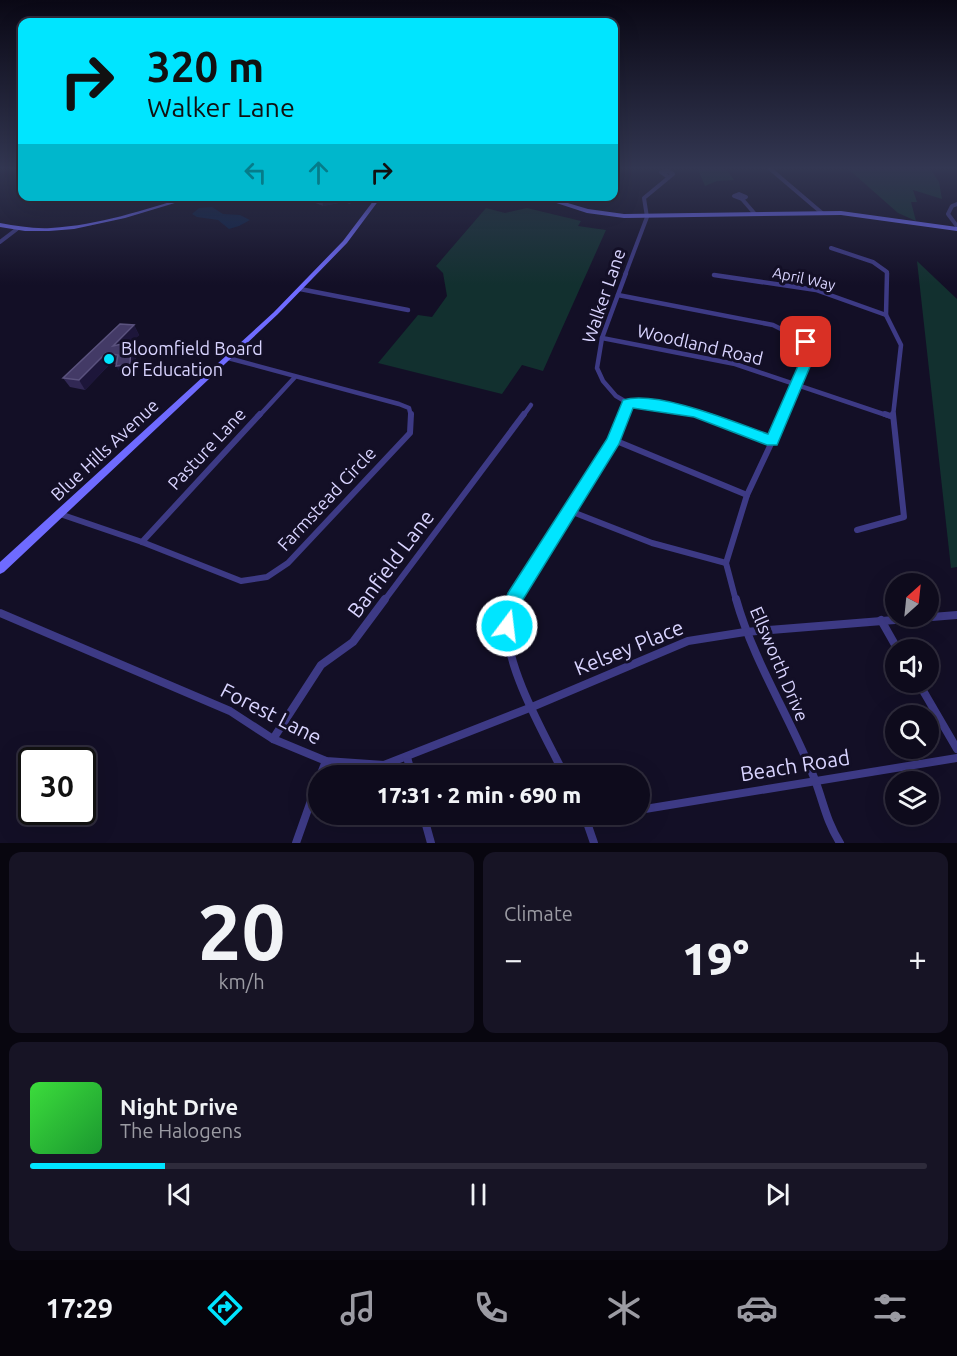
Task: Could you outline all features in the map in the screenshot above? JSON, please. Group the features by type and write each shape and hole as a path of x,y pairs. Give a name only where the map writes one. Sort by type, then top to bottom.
{"main road":[{"path":"0,225 44,231 78,227 157,206"},
{"name":"Blue Hills Avenue","path":"0,569 300,289 345,242 372,206"},
{"path":"575,206 604,214 647,216 822,213 957,228"}],"street":[{"name":"Walker Lane","path":"628,404 616,396 603,381 597,368 602,338 647,216 645,206"},
{"path":"748,206 755,214"},
{"path":"814,206 822,213"},
{"path":"952,206 948,214 957,228"},
{"path":"0,242 17,229"},
{"path":"831,248 885,268 887,272 886,315 901,345 893,417 904,517 857,530"},
{"name":"April Way","path":"714,275 816,290 886,315"},
{"path":"300,289 408,310"},
{"path":"570,511 652,543 726,563 747,495 799,385 811,350 806,342 794,333 773,325 618,295"},
{"name":"Woodland Road","path":"602,338 735,364 893,417"},
{"name":"Farmstead Circle","path":"60,514 142,542 241,581 267,577 288,563 410,433 412,419 409,408 228,358"},
{"name":"Pasture Lane","path":"142,542 295,377"},
{"path":"560,765 532,707 510,651 507,626 514,599 614,440 628,404 652,405 696,413 772,441"},
{"name":"Banfield Lane","path":"273,739 321,665 353,642 531,405"},
{"path":"614,440 747,495"},
{"name":"Ellsworth Drive","path":"726,563 745,632 815,780 828,823 840,843"},
{"name":"Forest Lane","path":"0,613 230,711 273,739 326,761 384,765 532,707"},
{"name":"Kelsey Place","path":"532,707 688,641 745,632 957,615"},
{"path":"881,620 892,639"},
{"path":"924,693 957,749"},
{"path":"407,757 409,765"},
{"name":"Beach Road","path":"650,808 957,758"},
{"path":"324,765 326,761"},
{"path":"296,843 308,809"},
{"path":"426,825 431,843"},
{"path":"588,825 594,843"}],"green space":[{"path":"890,206 912,206 916,221 898,213"},
{"path":"486,208 505,213 527,208 581,221 578,226 606,230 543,371 522,365 502,394 378,363 418,315 432,317 447,296 443,273 436,266"},
{"path":"917,261 957,299 957,567 951,568"}],"water":[{"path":"212,207 223,214 240,215 250,220 229,229 218,220 192,214 199,208"}],"building":[{"path":"120,324 134,325 113,346 131,342 130,364 116,366 118,355 106,353 79,380 63,378"}],"place":[{"name":"Bloomfield Board of Education","path":"109,359"}],"route":[{"path":"507,626 514,599 614,440 628,404 652,405 696,413 772,441 805,368 811,350 806,342"}]}
